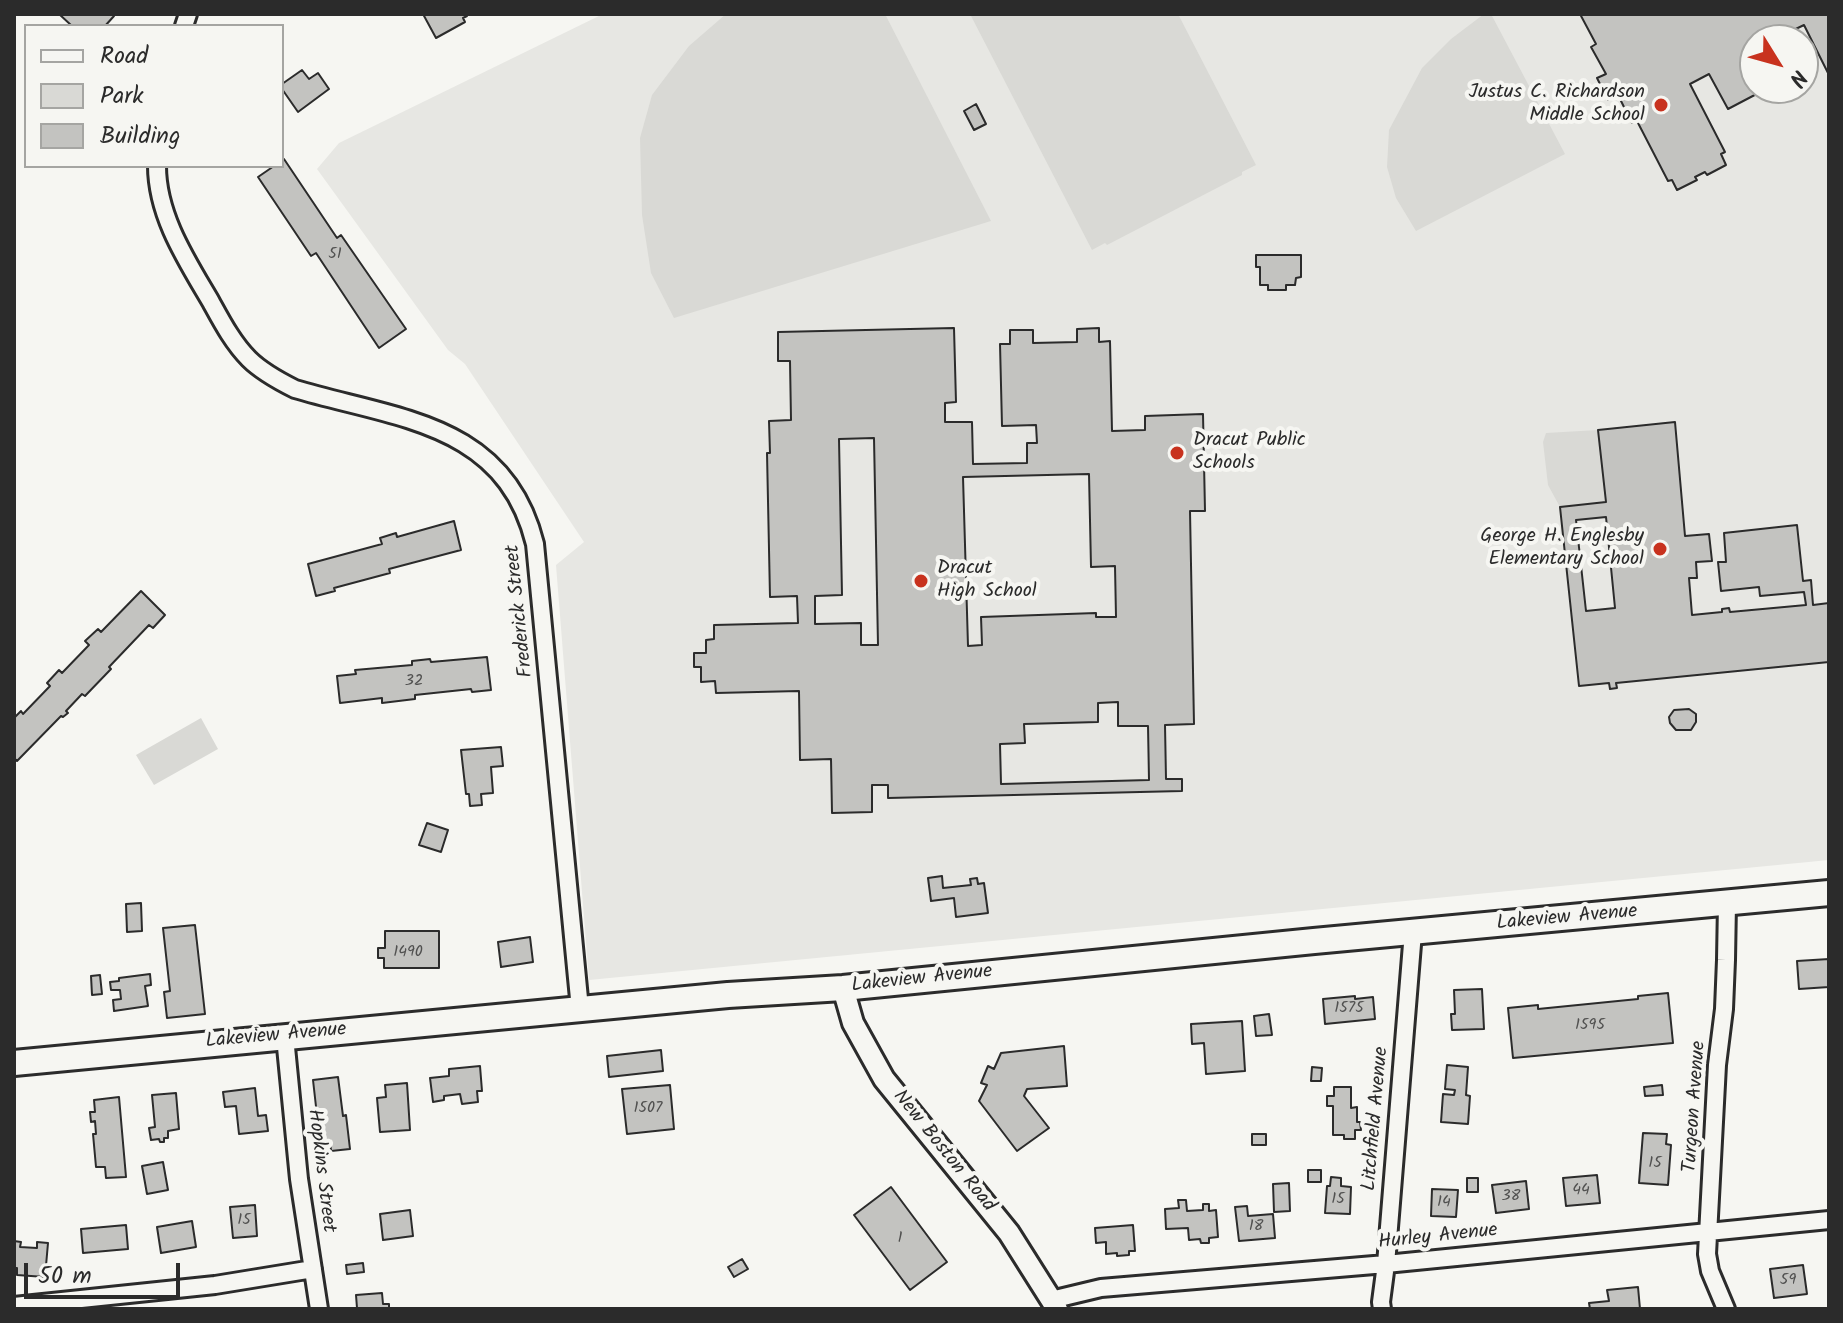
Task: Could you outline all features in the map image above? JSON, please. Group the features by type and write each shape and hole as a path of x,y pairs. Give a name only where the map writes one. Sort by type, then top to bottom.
{"main road":[{"name":"Lakeview Avenue","path":"14,1063 728,995 843,988 1829,893"}],"street":[{"name":"Frederick Street","path":"157,168 160,194 176,240 229,333 251,361 295,389 419,422 460,441 495,470 523,508 536,555 580,1009"},
{"name":"Turgeon Avenue","path":"1726,1309 1710,1271 1707,1254 1717,1065 1726,973 1727,903"},
{"name":"Litchfield Avenue","path":"1382,1309 1413,932"},
{"name":"New Boston Road","path":"843,988 853,1023 884,1079 1009,1233 1054,1304"},
{"name":"Hopkins Street","path":"285,1037 299,1179 319,1309"},
{"name":"Hurley Avenue","path":"1054,1304 1101,1288 1386,1264 1829,1220"},
{"path":"14,1306 215,1285 313,1269"}],"shaded area":[{"name":"Dracut Public Schools","path":"603,14 1829,14 1829,860 589,980 556,565 584,542 465,364 448,350 317,169 339,143"}],"green space":[{"path":"726,14 885,14 991,221 674,318 651,273 642,215 640,138 652,95 689,46"},
{"path":"970,14 1178,14 1256,165 1107,245 1105,243 1092,250"},
{"path":"1484,14 1491,14 1565,154 1416,231 1396,198 1387,167 1389,130 1422,68 1451,39"},
{"path":"1598,430 1606,502 1560,507 1548,485 1543,442 1546,433"},
{"path":"201,718 218,749 154,785 136,755"}],"building":[{"path":"59,14 114,16 107,24 70,24"},
{"path":"423,14 467,16 463,18 465,22 436,38"},
{"name":"Justus C. Richardson Middle School","path":"1580,14 1829,14 1829,75 1819,55 1819,24 1739,24 1739,103 1728,109 1709,74 1690,84 1725,152 1721,154 1726,165 1707,175 1705,172 1695,177 1697,180 1677,190 1672,180 1668,181 1637,121 1632,123 1618,95 1608,100 1597,78 1606,74 1591,47 1596,44"},
{"path":"302,70 309,79 318,73 329,89 298,112 284,92 284,83"},
{"path":"976,104 986,124 974,130 964,111"},
{"path":"284,159 337,238 341,235 406,329 379,348 316,253 311,256 258,177 271,168 284,168"},
{"path":"1256,255 1301,255 1301,277 1296,278 1295,285 1286,285 1286,290 1268,290 1268,285 1260,285"},
{"name":"Dracut High School","path":"954,328 956,402 945,403 945,422 972,422 973,464 1027,463 1027,443 1037,443 1036,425 1002,426 1000,344 1010,344 1010,330 1033,330 1033,343 1077,342 1077,329 1099,328 1099,342 1110,341 1112,431 1145,430 1145,416 1203,414 1205,511 1190,511 1194,724 1165,725 1166,779 1182,779 1182,791 888,798 888,785 872,785 872,812 832,813 831,759 800,760 799,691 716,693 715,681 701,682 701,667 694,667 694,653 706,653 706,640 714,639 714,625 798,623 797,596 770,597 769,421 791,420 790,361 778,361 778,332","holes":["874,438 878,645 861,645 861,623 815,624 815,596 842,595 839,439","1089,474 1091,567 1115,566 1116,617 1096,617 1096,613 981,617 982,645 968,646 963,477","1118,702 1118,726 1148,726 1149,780 1001,784 1000,744 1025,743 1024,724 1098,722 1098,703"]},
{"name":"George H. Englesby Elementary School","path":"1675,422 1685,536 1709,534 1712,561 1696,562 1697,578 1689,578 1692,615 1722,612 1722,609 1729,608 1730,612 1806,605 1804,592 1760,596 1759,587 1721,591 1718,562 1726,562 1724,533 1797,525 1803,581 1811,580 1813,605 1829,603 1829,662 1616,683 1617,688 1610,689 1609,683 1579,686 1560,507 1606,502 1598,430","holes":["1606,517 1615,608 1586,611 1576,520"]},
{"path":"454,521 461,550 389,569 390,573 316,596 308,564 382,544 380,538 396,533 397,537"},
{"path":"141,591 165,615 153,628 149,625 85,696 82,694 66,711 68,713 61,716 17,761 14,758 14,718 21,711 23,714 50,686 47,683 59,670 62,673 89,645 85,641 98,629 101,632"},
{"path":"487,657 491,690 415,695 415,699 382,703 382,698 340,703 337,676 356,674 355,670 412,665 412,661 430,659 431,662"},
{"path":"1689,709 1696,714 1696,722 1691,730 1676,730 1669,717 1674,710"},
{"path":"501,747 503,766 491,767 493,793 481,794 482,805 470,806 461,750"},
{"path":"427,823 448,830 441,852 419,845"},
{"path":"942,876 943,888 971,885 970,879 977,878 978,884 984,883 988,913 956,917 954,898 931,901 928,878"},
{"path":"141,903 142,931 127,932 126,904"},
{"path":"195,925 205,1014 167,1018 164,992 170,991 163,928"},
{"path":"385,931 439,931 439,968 384,968 384,958 378,958 378,948 385,948"},
{"path":"530,937 533,962 501,967 498,942"},
{"path":"1829,959 1829,987 1799,989 1797,961"},
{"path":"150,974 151,985 145,986 148,1006 114,1011 113,1000 121,999 120,990 111,990 110,982"},
{"path":"100,975 102,994 92,995 91,976"},
{"path":"1482,989 1484,1029 1452,1030 1454,990"},
{"path":"1668,993 1673,1043 1513,1058 1508,1008 1538,1005 1538,1009"},
{"path":"1355,996 1355,999 1373,997 1375,1019 1325,1024 1323,999"},
{"path":"1269,1014 1272,1035 1256,1036 1254,1016"},
{"path":"1242,1021 1245,1071 1206,1074 1204,1043 1192,1044 1191,1024"},
{"path":"1064,1046 1067,1086 1027,1089 1024,1096 1049,1128 1017,1151 979,1101 987,1085 981,1083 988,1066 994,1069 1001,1053"},
{"path":"661,1050 663,1071 609,1077 607,1056"},
{"path":"1447,1065 1468,1067 1468,1124 1441,1122 1443,1094 1454,1095 1455,1090 1445,1089"},
{"path":"480,1066 482,1091 477,1091 478,1102 462,1104 460,1094 444,1096 444,1100 433,1102 430,1078 449,1076 449,1069"},
{"path":"1312,1067 1322,1068 1321,1081 1311,1081"},
{"path":"338,1077 350,1149 331,1151 330,1140 320,1142 313,1080"},
{"path":"407,1083 410,1130 380,1132 377,1098 386,1097 385,1085"},
{"path":"670,1085 674,1129 627,1134 622,1089"},
{"path":"1662,1085 1663,1095 1645,1096 1644,1087"},
{"path":"1334,1087 1351,1087 1351,1108 1357,1107 1357,1122 1360,1122 1361,1130 1355,1130 1355,1139 1333,1135 1333,1106 1327,1106 1327,1096 1334,1096"},
{"path":"255,1088 258,1116 266,1115 268,1131 239,1134 236,1106 225,1107 223,1092"},
{"path":"176,1093 179,1129 168,1131 164,1142 151,1140 149,1128 155,1127 152,1095"},
{"path":"119,1097 126,1177 106,1178 105,1167 96,1167 95,1121 91,1122 90,1112 95,1112 94,1100"},
{"path":"1643,1133 1667,1134 1666,1144 1671,1145 1668,1185 1639,1183"},
{"path":"1252,1134 1266,1134 1266,1145 1252,1145"},
{"path":"163,1162 168,1190 147,1194 142,1166"},
{"path":"1308,1170 1321,1170 1321,1182 1308,1182"},
{"path":"1597,1175 1600,1203 1566,1206 1563,1178"},
{"path":"1331,1177 1341,1178 1341,1186 1351,1187 1350,1214 1325,1213 1327,1186 1330,1186"},
{"path":"1467,1178 1478,1178 1478,1192 1467,1192"},
{"path":"1526,1181 1529,1209 1496,1213 1492,1185"},
{"path":"1289,1183 1290,1211 1274,1212 1273,1184"},
{"path":"891,1187 947,1262 910,1290 854,1215"},
{"path":"1432,1189 1458,1190 1456,1217 1431,1216"},
{"path":"1178,1200 1186,1200 1187,1211 1203,1210 1203,1204 1209,1204 1209,1211 1216,1210 1218,1237 1209,1238 1209,1243 1201,1243 1200,1239 1189,1240 1188,1228 1166,1229 1165,1209 1179,1208"},
{"path":"255,1205 257,1236 233,1238 230,1207"},
{"path":"1247,1206 1248,1216 1273,1214 1275,1238 1239,1241 1235,1207"},
{"path":"410,1210 413,1236 383,1240 380,1214"},
{"path":"192,1221 196,1247 161,1253 157,1227"},
{"path":"126,1225 128,1249 83,1253 81,1229"},
{"path":"1133,1225 1135,1251 1129,1251 1129,1255 1106,1254 1106,1242 1096,1243 1095,1228"},
{"path":"14,1241 21,1242 20,1247 37,1248 37,1242 48,1243 45,1277 17,1275"},
{"path":"742,1259 748,1269 734,1277 728,1267"},
{"path":"363,1263 364,1272 347,1274 346,1265"},
{"path":"1803,1265 1807,1294 1774,1298 1770,1269"},
{"path":"1638,1287 1640,1309 1590,1309 1589,1303 1609,1301 1607,1290"},
{"path":"382,1293 383,1304 389,1304 389,1309 350,1309 357,1308 356,1295"}],"place":[{"name":"Justus C. Richardson Middle School","path":"1661,105"},
{"name":"Dracut Public Schools","path":"1177,453"},
{"name":"George H. Englesby Elementary School","path":"1660,549"},
{"name":"Dracut High School","path":"921,581"}]}
